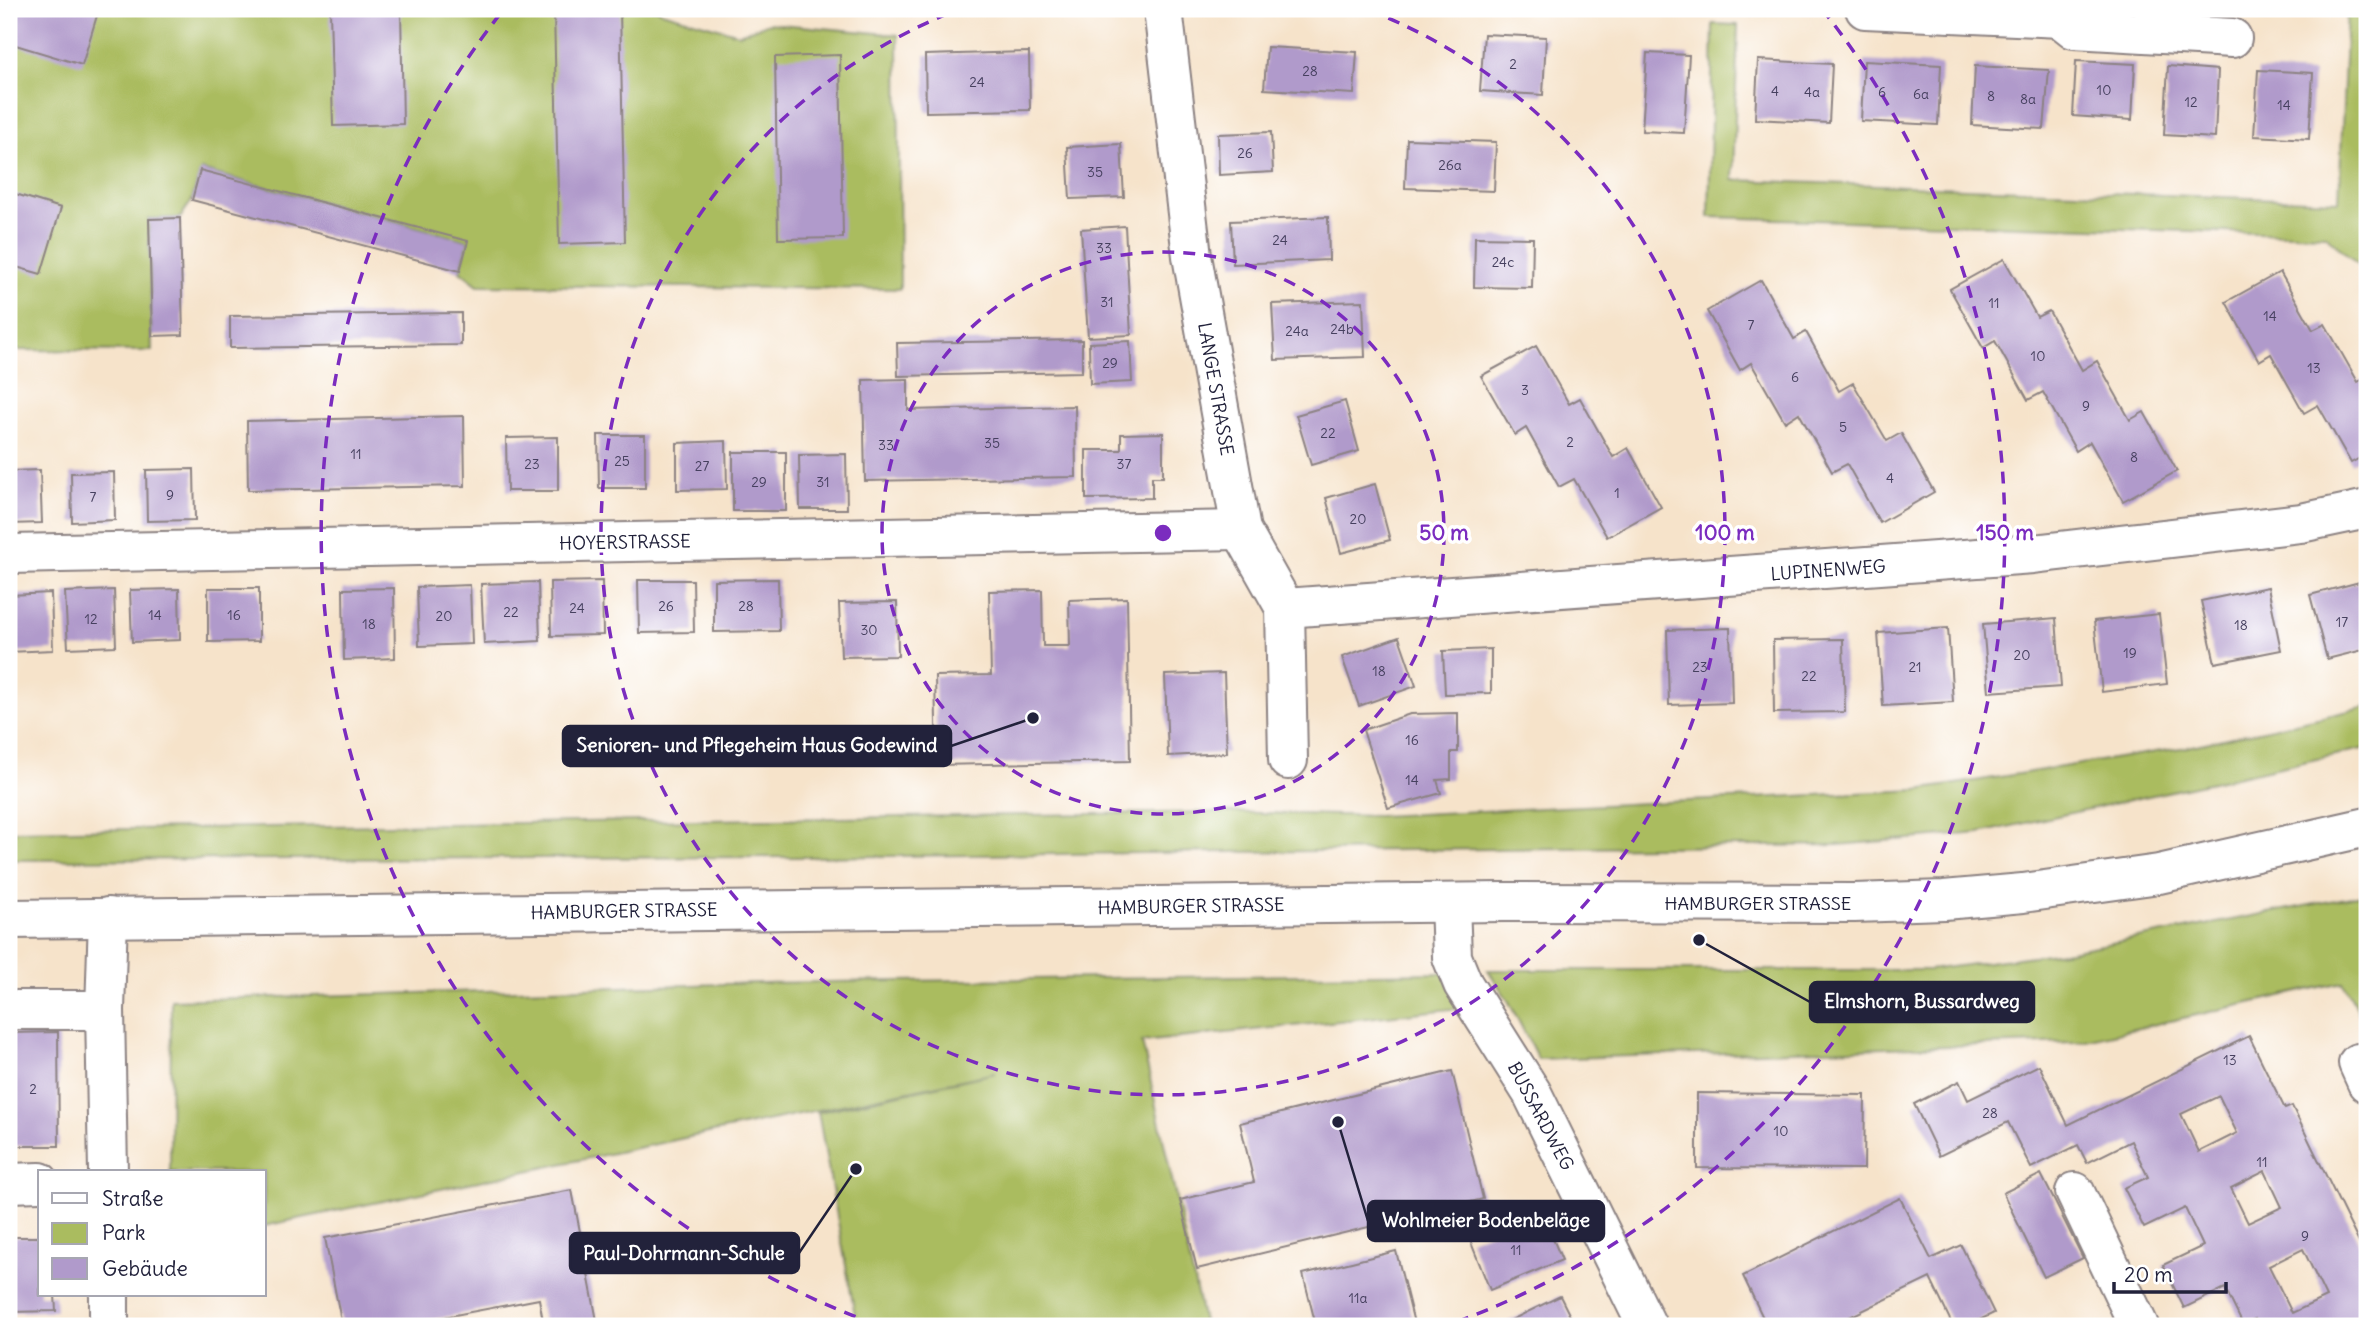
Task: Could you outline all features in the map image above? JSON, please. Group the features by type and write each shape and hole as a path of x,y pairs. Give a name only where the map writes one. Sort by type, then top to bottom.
{"street":[{"name":"LANGE STRASSE","path":"1163,9 1192,256 1241,530 1285,608 1288,760"},
{"path":"1864,9 2060,13 2074,30 2232,38"},
{"name":"LUPINENWEG","path":"1285,608 2033,554 2301,523 2367,509"},
{"name":"HOYERSTRASSE","path":"9,554 1241,530"},
{"name":"HAMBURGER STRASSE","path":"9,919 1450,904 1853,903 1957,899 2159,874 2367,828"},
{"name":"BUSSARDWEG","path":"1450,904 1452,957 1463,984 1532,1093 1647,1326"},
{"path":"108,917 104,1010 108,1170"},
{"path":"9,1010 104,1010"},
{"path":"9,1183 38,1182"},
{"path":"2075,1192 2139,1326"},
{"path":"109,1296 109,1326"}],"green space":[{"path":"9,9 658,9 739,34 769,23 898,35 900,289 478,285 460,271 468,241 201,170 192,200 180,218 149,219 152,351 9,350"},
{"path":"2347,9 2367,9 2367,273 2326,235 1709,217 1713,24 1738,25 1733,180 2339,201"},
{"path":"2367,707 2367,748 1980,833 1837,845 805,857 9,860 9,831 1216,812 1377,816 1918,790 2187,747"},
{"path":"2367,894 2367,1027 2343,982 2077,1042 1538,1059 1509,1002 1488,970 1929,970 2070,951"},
{"path":"1443,973 1461,1008 1142,1042 1204,1326 857,1326 818,1112 995,1073 266,1226 266,1170 170,1170 171,1000 759,983"}],"building":[{"path":"9,9 99,9 82,65 9,43"},
{"path":"330,9 401,9 403,124 333,126"},
{"path":"554,9 620,9 625,242 559,244"},
{"path":"2119,9 2169,9 2169,18 2119,15"},
{"path":"1484,34 1546,37 1543,95 1480,91"},
{"path":"1267,47 1357,52 1354,94 1264,89"},
{"path":"1029,52 1030,110 926,112 925,55"},
{"path":"1647,53 1689,55 1684,133 1642,131"},
{"path":"840,55 843,238 778,239 775,57"},
{"path":"1758,60 1832,64 1829,123 1755,119"},
{"path":"1864,61 1941,65 1938,125 1861,121"},
{"path":"2076,61 2135,64 2132,120 2073,116"},
{"path":"1975,66 2049,70 2044,129 1972,125"},
{"path":"2168,66 2218,70 2215,138 2164,135"},
{"path":"2258,70 2313,73 2309,139 2254,136"},
{"path":"1271,132 1273,172 1219,175 1218,134"},
{"path":"1407,139 1496,142 1494,191 1405,188"},
{"path":"1121,144 1124,197 1070,199 1067,147"},
{"path":"200,170 468,241 460,271 192,200"},
{"path":"9,192 61,208 41,274 9,265"},
{"path":"1328,217 1329,260 1233,264 1231,221"},
{"path":"180,218 183,335 152,336 149,219"},
{"path":"1125,226 1131,335 1088,337 1081,229"},
{"path":"1475,237 1533,238 1532,288 1474,287"},
{"path":"2004,259 2037,317 2049,311 2082,370 2097,361 2130,420 2144,412 2177,471 2123,501 2090,442 2076,451 2043,392 2028,400 1995,341 1983,348 1950,289"},
{"path":"2280,272 2313,330 2325,324 2358,382 2367,377 2367,454 2351,463 2318,405 2304,413 2271,354 2259,361 2226,302"},
{"path":"1761,280 1794,339 1806,332 1839,391 1853,383 1887,441 1901,433 1934,492 1880,523 1847,464 1832,472 1799,413 1785,422 1751,363 1740,370 1707,311"},
{"path":"1363,301 1365,357 1275,360 1272,304"},
{"path":"461,313 461,345 230,348 230,316"},
{"path":"1082,340 1082,372 898,376 897,343"},
{"path":"1130,341 1132,382 1090,384 1089,343"},
{"path":"1536,346 1569,404 1580,398 1613,457 1628,448 1661,507 1607,537 1574,479 1559,487 1526,428 1515,435 1481,376"},
{"path":"908,379 908,410 1075,406 1076,477 865,481 863,380"},
{"path":"1345,401 1359,451 1311,465 1296,415"},
{"path":"464,416 465,486 248,490 247,421"},
{"path":"1163,433 1163,477 1152,477 1152,498 1086,499 1086,450 1121,450 1121,434"},
{"path":"598,435 645,435 645,488 599,488"},
{"path":"558,437 558,491 507,491 506,438"},
{"path":"726,441 727,489 677,490 677,443"},
{"path":"733,452 786,452 786,511 733,511"},
{"path":"846,454 847,509 800,509 799,455"},
{"path":"194,469 195,520 147,521 146,470"},
{"path":"40,470 42,523 9,524 9,471"},
{"path":"114,472 115,520 72,522 71,473"},
{"path":"1375,484 1390,540 1341,553 1326,498"},
{"path":"778,579 779,631 714,632 714,580"},
{"path":"638,580 693,580 694,632 639,633"},
{"path":"2367,580 2367,649 2327,659 2310,595"},
{"path":"602,581 603,635 551,636 550,582"},
{"path":"538,582 540,641 484,644 481,584"},
{"path":"470,585 472,644 419,646 417,587"},
{"path":"2268,587 2281,650 2215,663 2201,601"},
{"path":"208,588 259,588 259,641 208,642"},
{"path":"394,588 395,658 344,660 343,589"},
{"path":"179,589 180,640 132,642 130,590"},
{"path":"114,590 116,646 68,648 65,592"},
{"path":"1042,590 1043,646 1070,646 1069,600 1127,598 1130,761 937,765 935,676 991,675 989,591"},
{"path":"51,593 53,650 9,652 9,595"},
{"path":"897,602 898,656 841,657 839,603"},
{"path":"2159,614 2167,684 2102,692 2094,621"},
{"path":"2056,618 2061,687 1989,692 1983,624"},
{"path":"1730,628 1732,703 1669,705 1667,630"},
{"path":"1948,628 1953,702 1883,706 1878,633"},
{"path":"1399,637 1416,686 1359,706 1342,657"},
{"path":"1843,639 1845,712 1774,713 1773,640"},
{"path":"1491,649 1491,693 1445,694 1443,651"},
{"path":"1224,673 1227,753 1168,756 1165,675"},
{"path":"1458,713 1458,752 1451,752 1451,779 1437,780 1441,793 1388,808 1363,730 1410,714"},
{"path":"58,1032 59,1146 9,1146 9,1033"},
{"path":"2249,1036 2285,1109 2292,1106 2367,1259 2367,1323 2361,1326 2259,1326 2255,1319 2243,1325 2225,1288 2184,1308 2163,1265 2203,1246 2185,1208 2144,1228 2124,1188 2148,1177 2131,1141 2087,1163 2078,1145 2031,1168 2008,1122 1939,1156 1914,1104 1959,1081 1968,1100 2039,1065 2068,1125","holes":["2219,1096 2237,1133 2199,1152 2181,1114","2265,1171 2282,1207 2248,1223 2231,1188","2303,1249 2326,1297 2292,1313 2269,1266"]},
{"path":"1452,1071 1483,1199 1197,1269 1180,1200 1254,1182 1240,1123"},
{"path":"1697,1093 1865,1095 1864,1169 1697,1168"},
{"path":"2041,1174 2083,1258 2044,1277 2003,1193"},
{"path":"572,1190 598,1326 544,1326 539,1299 397,1326 342,1326 325,1238"},
{"path":"1900,1198 1931,1259 1961,1245 1994,1313 1967,1326 1953,1326 1930,1278 1831,1326 1767,1326 1743,1276"},
{"path":"1541,1211 1562,1260 1490,1290 1470,1240"},
{"path":"9,1237 38,1237 38,1296 55,1296 56,1311 9,1312"},
{"path":"1396,1251 1414,1323 1401,1326 1316,1326 1303,1274"},
{"path":"1560,1296 1575,1326 1499,1326"}],"place":[{"name":"Senioren- und Pflegeheim Haus Godewind","path":"1033,718"},
{"name":"Elmshorn, Bussardweg","path":"1699,940"},
{"name":"Wohlmeier Bodenbeläge","path":"1338,1122"},
{"name":"Paul-Dohrmann-Schule","path":"856,1169"}]}
